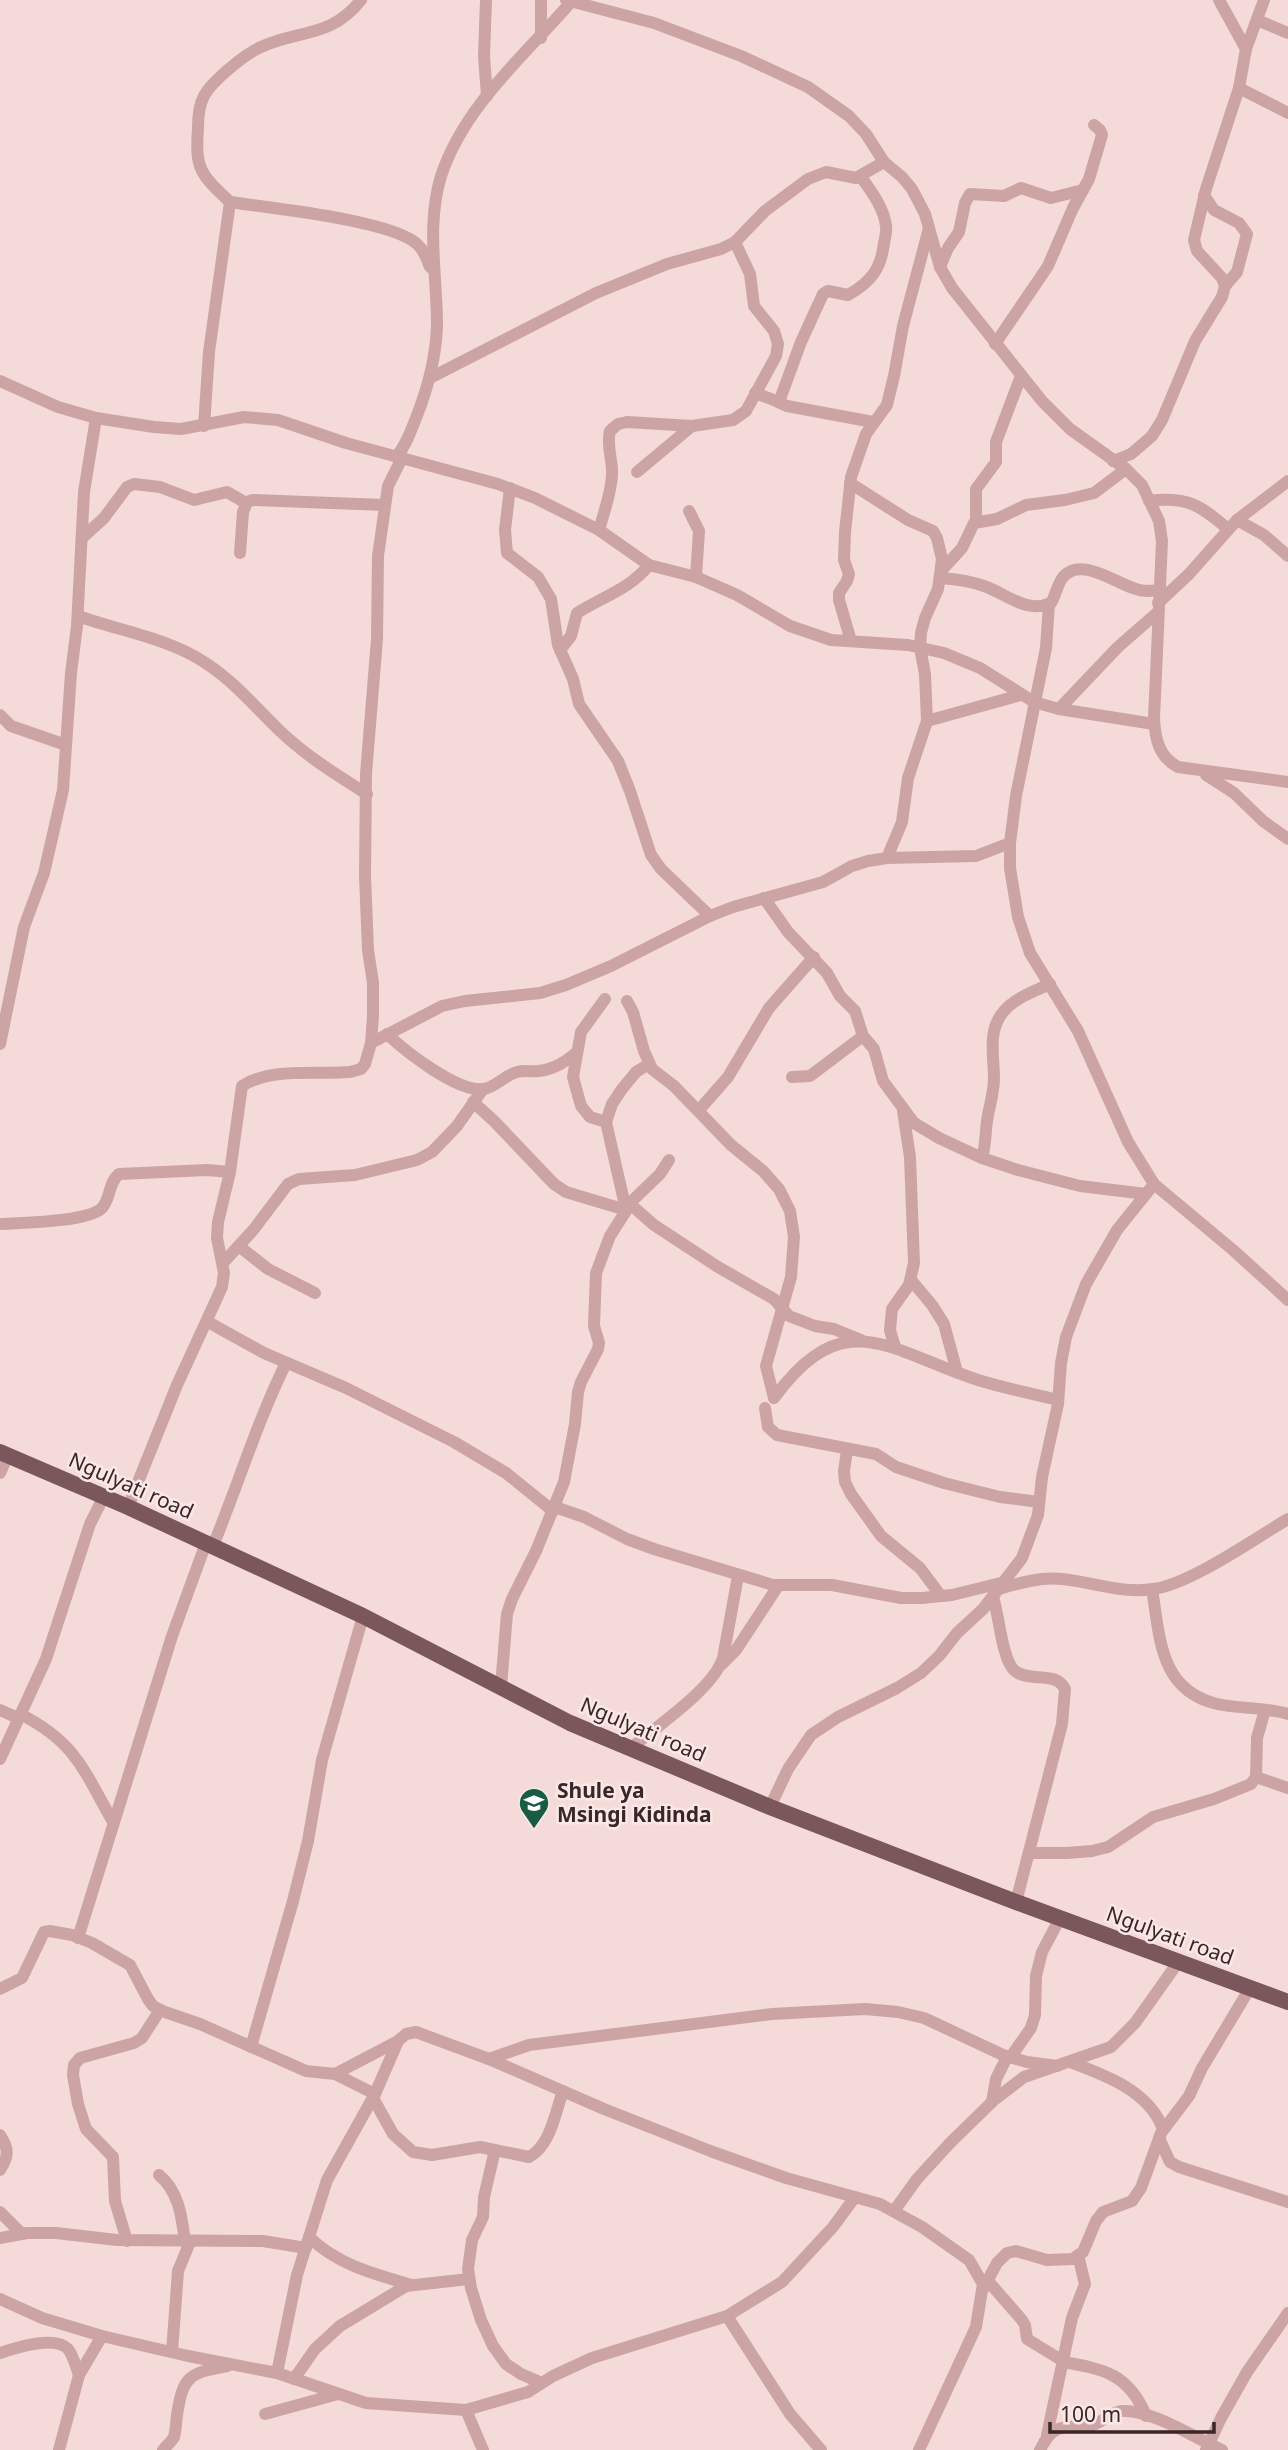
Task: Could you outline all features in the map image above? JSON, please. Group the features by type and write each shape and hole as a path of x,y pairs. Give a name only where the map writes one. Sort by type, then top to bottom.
{"main road":[{"name":"Ngulyati road","path":"4,1454 104,1496 363,1616 570,1723 769,1807 1288,2002"}],"street":[{"path":"361,0 333,25 314,33 260,47 243,58 204,96 198,126 196,159 206,178 229,202 381,227 416,242 423,250 433,274"},
{"path":"486,0 484,56 487,96"},
{"path":"541,0 541,38"},
{"path":"1219,0 1246,49"},
{"path":"1225,286 1222,278 1197,251 1194,243 1204,195 1239,88 1246,49 1264,0"},
{"path":"128,1507 177,1385 222,1287 223,1263 217,1238 218,1222 230,1172 242,1086 252,1080 275,1076 361,1069 365,1064 370,1043 373,983 366,912 366,774 377,639 378,556 388,486 430,378 437,327 433,274 434,212 441,178 452,150 487,96 507,71 541,38 569,1 654,23 779,72 849,116 866,134 884,162 912,189 929,228 940,267 952,288 995,344 1063,422 1126,469 1142,485 1159,521 1162,541 1154,724 1159,747 1169,762 1178,768 1288,782"},
{"path":"1257,20 1288,33"},
{"path":"1239,88 1288,113"},
{"path":"995,344 1048,266 1089,179 1102,135 1094,125"},
{"path":"430,378 596,293 667,264 721,249 735,242 765,211 808,178 826,172 851,178 861,177 884,162"},
{"path":"778,402 823,294 828,291 848,295 877,272 883,256 886,227 876,200 861,177"},
{"path":"940,267 948,247 961,227 965,203 970,194 1004,196 1021,188 1051,198 1083,190"},
{"path":"1113,461 1131,454 1152,436 1162,420 1186,361 1222,297 1225,286 1240,268 1247,234 1239,223 1214,210 1204,195"},
{"path":"204,426 209,352 229,202"},
{"path":"851,641 839,600 839,593 849,573 844,560 844,543 850,483 866,434 887,405 903,326 929,228"},
{"path":"598,530 612,473 608,446 610,430 627,422 692,426 733,420 747,411 776,356 778,344 774,331 753,302 750,274 735,242"},
{"path":"976,522 976,489 996,462 996,442 1021,376"},
{"path":"0,382 58,407 96,418 154,427 181,429 244,417 278,420 346,443 510,488 598,530 649,565 696,577 737,595 790,626 831,640 877,642 944,653 980,668 1034,702 1059,709 1154,724"},
{"path":"755,393 787,406 873,422"},
{"path":"0,1044 24,927 44,873 63,790 78,616 84,492 96,418"},
{"path":"637,471 692,426"},
{"path":"887,858 902,822 908,778 927,721 925,674 920,648 925,618 941,574 957,555 970,527 976,522 997,519 1026,505 1094,493 1126,469"},
{"path":"1059,709 1158,602 1189,574 1232,524 1288,481"},
{"path":"850,483 908,520 933,531 940,547 941,574"},
{"path":"82,538 104,518 127,487 134,484 160,487 194,500 227,492 246,503"},
{"path":"510,488 505,530 507,553 538,577 551,599 560,650 573,679 579,704 618,761 650,855 710,916"},
{"path":"1149,501 1183,499 1212,515 1264,536 1288,556"},
{"path":"240,553 243,512 246,503 253,500 384,505"},
{"path":"689,510 698,531 696,577"},
{"path":"560,650 571,636 577,613 625,587 641,576 649,565"},
{"path":"941,574 982,586 1026,606 1039,606 1049,604 1059,581 1066,574 1079,569 1109,578 1158,602"},
{"path":"1049,604 1046,648 1010,843 1010,868 1018,917 1030,953 1078,1031 1150,1189 1233,1250 1288,1300"},
{"path":"78,616 155,640 206,663 234,683 304,752 367,794"},
{"path":"927,721 1021,695"},
{"path":"0,715 11,726 66,745"},
{"path":"1202,772 1234,793 1288,839"},
{"path":"370,1043 442,1006 540,993 566,985 611,966 710,916 823,882 852,866 887,858 976,856 1010,843"},
{"path":"764,898 788,932 827,972 840,996 855,1011 863,1037 874,1049 883,1081 914,1123 982,1158 1080,1186 1150,1189"},
{"path":"699,1110 728,1077 769,1008 814,957"},
{"path":"982,1158 988,1140 987,1122 994,1079 993,1030 1005,1009 1030,992 1050,984"},
{"path":"606,999 581,1032 572,1077 581,1105 590,1117 606,1122"},
{"path":"626,1001 633,1012 649,1064 657,1075 674,1086 731,1145 779,1189 790,1212 794,1257 766,1366 774,1398 815,1355 837,1345 861,1340"},
{"path":"387,1034 400,1047 443,1075 460,1084 483,1089"},
{"path":"792,1077 810,1076 863,1037"},
{"path":"223,1263 240,1247 288,1184 299,1178 355,1175 417,1160 432,1152 457,1126 483,1089 517,1072 554,1068 577,1052"},
{"path":"628,1207 606,1122 612,1104 622,1089 636,1072 649,1064"},
{"path":"473,1102 554,1184 566,1192 628,1207 738,1281 774,1299 789,1316 861,1340 895,1347 957,1372 1007,1388 1058,1400"},
{"path":"895,1347 890,1330 892,1309 911,1280 914,1245 910,1157 902,1110"},
{"path":"500,1686 507,1614 564,1482 578,1392 598,1349 594,1326 596,1272 610,1236 628,1207 660,1174 669,1160"},
{"path":"0,1224 29,1223 93,1214 105,1206 111,1185 119,1174 194,1170 230,1172"},
{"path":"769,1807 788,1769 811,1735 838,1717 921,1673 999,1589 1022,1558 1035,1527 1040,1502 1066,1337 1086,1284 1117,1230 1150,1189"},
{"path":"240,1247 268,1269 315,1293"},
{"path":"911,1280 944,1324 957,1372"},
{"path":"208,1321 264,1353 346,1388 454,1442 506,1473 554,1509 584,1517 627,1539 654,1549 778,1586 832,1585 901,1598 941,1596 999,1589 1021,1582 1060,1579 1112,1589 1152,1589 1201,1570 1288,1519"},
{"path":"78,1938 172,1636 210,1544 236,1492 261,1417 286,1363"},
{"path":"765,1408 768,1427 776,1435 876,1454 896,1467 968,1490 1040,1502"},
{"path":"847,1450 844,1471 845,1482 851,1494 881,1536 920,1569 941,1596"},
{"path":"0,1473 4,1454"},
{"path":"0,1759 46,1659 90,1524 104,1496"},
{"path":"631,1748 704,1689 719,1671 738,1576"},
{"path":"722,1664 736,1650 778,1586"},
{"path":"999,1589 1006,1655 1013,1669 1023,1674 1056,1679 1065,1689 1062,1724 1016,1902"},
{"path":"1152,1589 1155,1618 1167,1668 1181,1685 1191,1693 1216,1704 1288,1714"},
{"path":"251,2047 293,1901 308,1841 322,1760 363,1616"},
{"path":"0,1710 36,1722 65,1743 79,1759 113,1822"},
{"path":"1030,1853 1067,1853 1108,1847 1153,1817 1214,1799 1251,1784 1256,1777 1257,1738 1265,1710"},
{"path":"1256,1777 1288,1788"},
{"path":"992,2102 996,2079 1031,2028 1035,2015 1036,1976 1041,1952 1060,1918"},
{"path":"0,1989 22,1978 44,1932 60,1932 78,1938 130,1965 148,1999 160,2010 200,2024 306,2071 335,2074 374,2096 393,2134 413,2152 432,2155 480,2147 530,2157 538,2152 547,2138 563,2091"},
{"path":"894,2211 917,2179 992,2102 1024,2077 1111,2048 1135,2023 1179,1961"},
{"path":"919,2450 976,2327 985,2286 997,2263 1007,2252 1016,2251 1047,2260 1062,2260 1078,2255 1083,2252 1096,2221 1103,2212 1132,2201 1141,2188 1161,2134 1189,2096 1202,2068 1250,1988"},
{"path":"489,2059 529,2045 772,2014 865,2009 898,2012 924,2018 1009,2057 1063,2064 1111,2079 1145,2102 1158,2116 1170,2162 1288,2202"},
{"path":"127,2241 115,2201 113,2157 86,2129 78,2104 74,2065 80,2058 134,2043 142,2038 160,2010"},
{"path":"335,2074 398,2041 406,2034 416,2032 489,2059 713,2152 786,2178 880,2204 922,2227 969,2260 985,2286 1022,2320 1027,2339 1063,2361 1118,2378 1129,2386 1138,2398 1146,2416"},
{"path":"277,2373 297,2275 327,2180 374,2096 398,2041"},
{"path":"0,2135 8,2151 0,2170"},
{"path":"495,2150 484,2197 483,2217 472,2240 469,2279 481,2319 493,2346 506,2364 542,2383"},
{"path":"159,2175 174,2192 188,2242 178,2271 172,2352"},
{"path":"0,2299 42,2318 102,2336 277,2373 366,2403 467,2410 528,2392 592,2358 727,2316 782,2282 833,2227 855,2197"},
{"path":"0,2212 22,2234"},
{"path":"0,2238 57,2233 127,2241 307,2243 348,2264 412,2285"},
{"path":"1040,2450 1047,2435 1072,2318 1085,2284 1078,2255"},
{"path":"294,2379 315,2349 340,2326 406,2286 469,2279"},
{"path":"1207,2447 1247,2372 1288,2313"},
{"path":"727,2316 790,2414 821,2450"},
{"path":"59,2450 79,2375 102,2336"},
{"path":"0,2353 32,2344 61,2345 69,2350 79,2375"},
{"path":"163,2450 174,2437 179,2400 187,2380 196,2374 232,2365"},
{"path":"265,2414 338,2394"},
{"path":"467,2410 483,2450"},
{"path":"1047,2435 1068,2426 1091,2426 1119,2411 1146,2416 1207,2447 1222,2450"}],"place":[{"name":"Shule ya Msingi Kidinda","path":"534,1830"}]}
